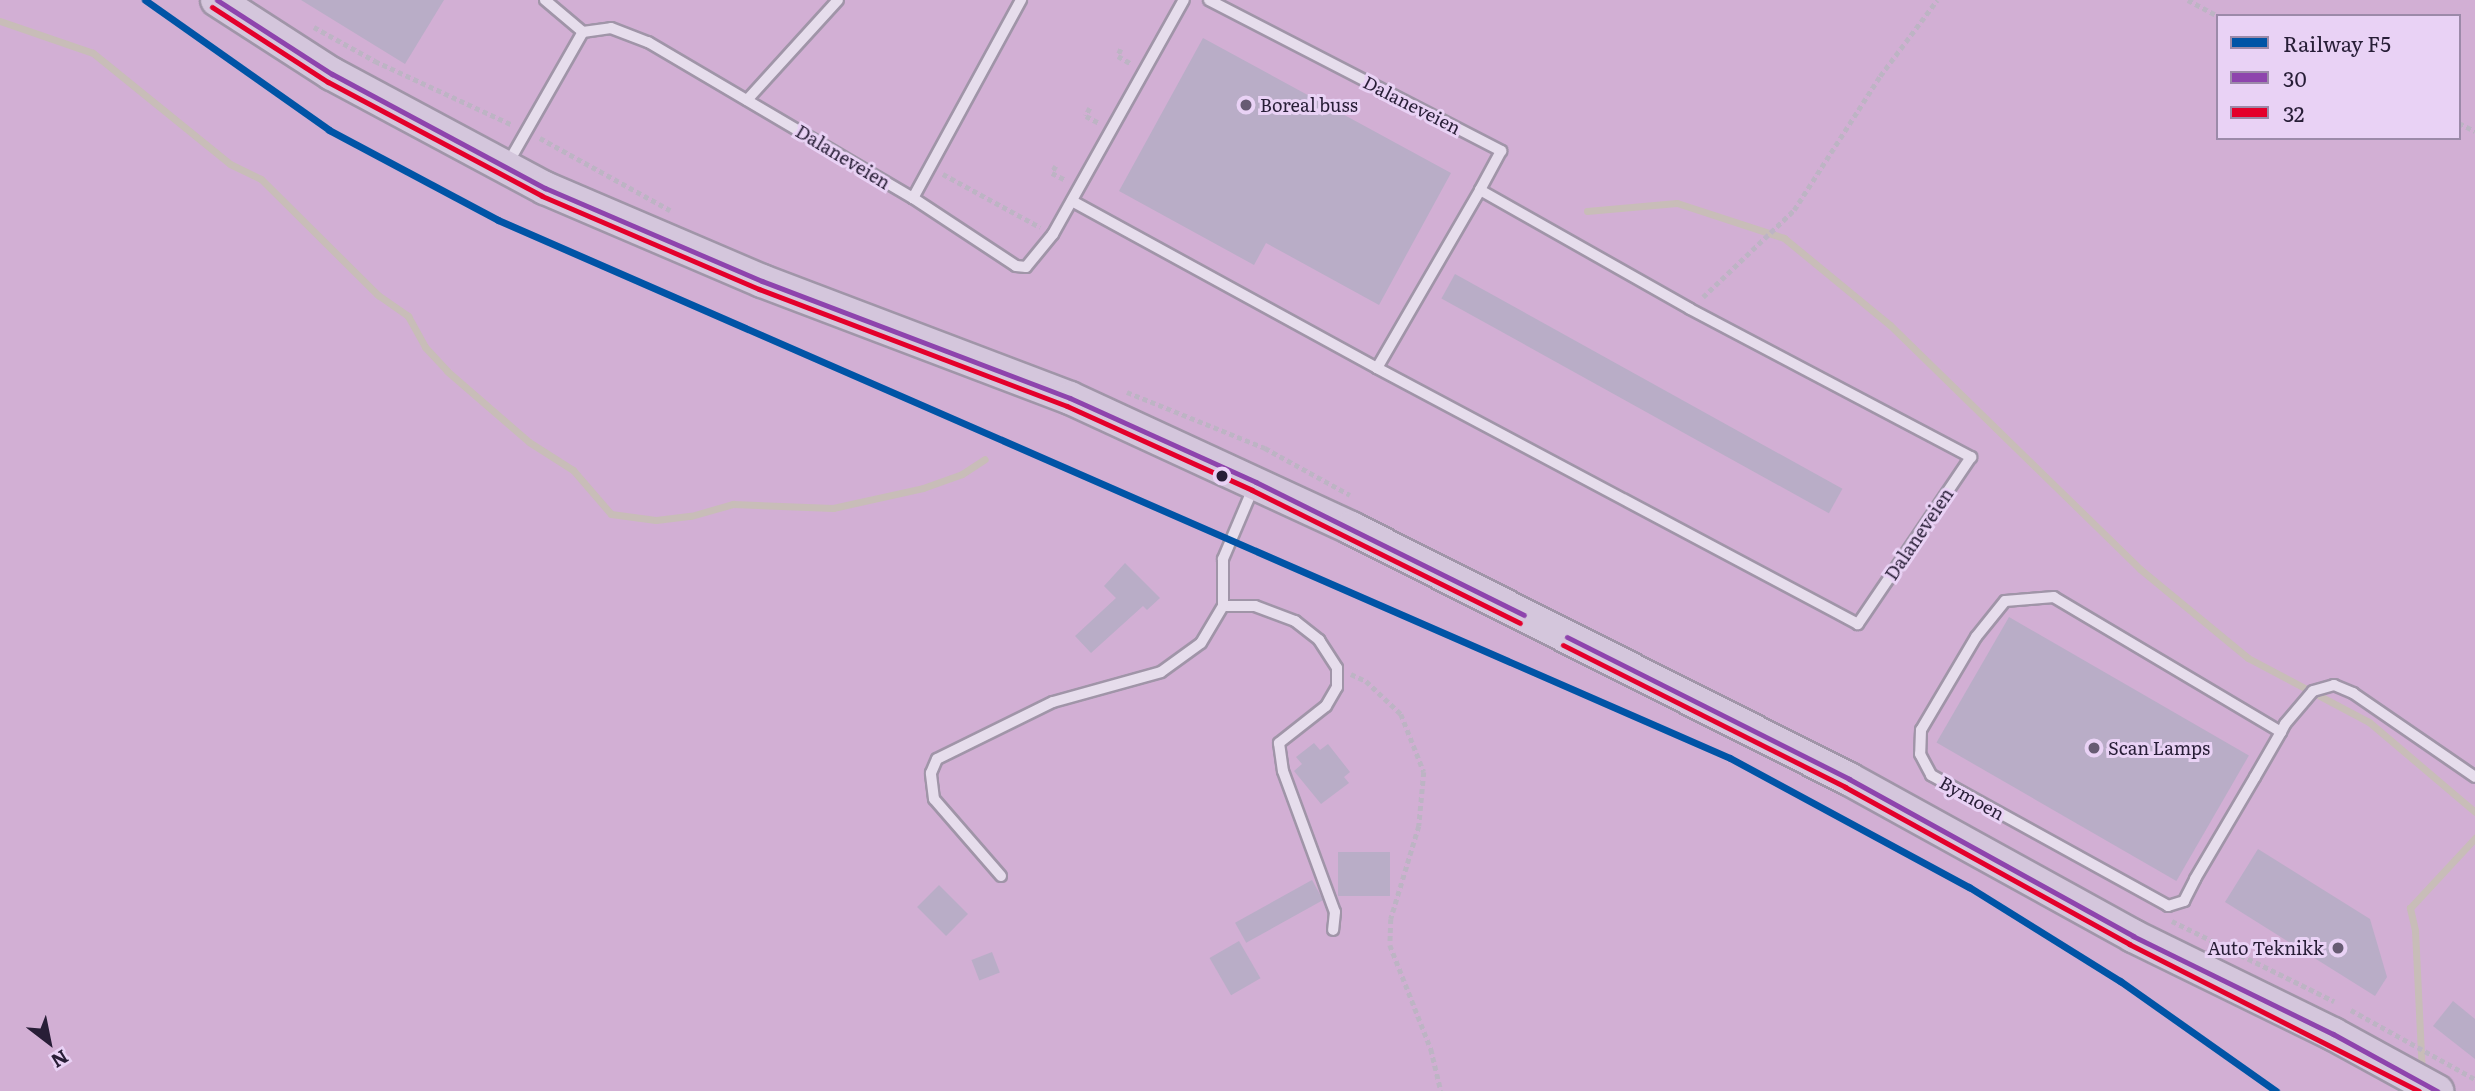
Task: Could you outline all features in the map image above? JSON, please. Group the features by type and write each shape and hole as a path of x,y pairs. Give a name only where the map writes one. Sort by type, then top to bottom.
{"highway":[{"path":"217,0 332,74 505,168 676,246 1070,398 1256,482 1849,779 2133,936 2333,1034 2437,1091"}],"lane":[{"path":"505,168 583,32 545,0"},
{"path":"747,100 838,0"},
{"path":"913,198 1021,0"},
{"name":"Dalaneveien","path":"583,32 611,28 648,42 913,198 1016,265 1026,267 1037,258 1053,234 1184,0"},
{"name":"Dalaneveien","path":"1209,0 1502,151 1377,368"},
{"name":"Dalaneveien","path":"1072,201 1377,368 1858,624 1971,457 1690,309 1480,190"},
{"path":"1001,876 941,809 931,792 931,774 945,753 1053,702 1161,672 1201,643 1223,606 1223,559 1256,482"},
{"name":"Bymoen","path":"2281,732 2053,597 2005,601 1976,637 1921,730 1920,754 1931,775 2168,906 2184,901 2281,732 2306,696 2334,685 2380,710 2475,777"},
{"path":"1223,606 1255,606 1295,621 1319,640 1337,668 1336,687 1326,706 1279,743 1283,771 1335,912 1333,930"}],"path":[{"path":"1690,309 1794,210 1880,76 1937,0"},
{"path":"2188,0 2216,15"},
{"path":"930,167 1053,234"},
{"path":"1337,668 1366,681 1401,714 1424,772 1419,825 1391,919 1390,946 1431,1049 1441,1091"}],"shaded area":[{"path":"0,0 2475,0 2475,1091 0,1091"}],"building":[{"path":"301,0 444,0 405,64"},
{"name":"Boreal buss","path":"1203,38 1451,173 1379,305 1266,243 1254,265 1119,191"},
{"path":"1455,274 1842,489 1829,513 1441,298"},
{"path":"1125,563 1160,598 1147,610 1143,606 1091,653 1075,636 1116,598 1104,586"},
{"name":"Scan Lamps","path":"2009,617 2249,755 2176,881 1936,743"},
{"path":"1314,743 1320,750 1328,744 1350,772 1344,777 1349,783 1321,804 1294,771 1302,764 1296,757"},
{"name":"Auto Teknikk","path":"2258,849 2370,919 2387,977 2375,996 2225,902"},
{"path":"1338,852 1390,852 1390,896 1338,896"},
{"path":"1312,880 1323,900 1246,943 1235,923"},
{"path":"939,885 968,914 946,936 917,907"},
{"path":"1239,941 1260,978 1231,995 1210,958"},
{"path":"992,952 1000,973 979,980 971,960"},
{"path":"2453,1001 2475,1019 2475,1059 2433,1026"}],"waterway":[{"path":"0,21 93,53 230,164 261,179 378,295 408,316 425,347 447,371 529,442 573,470 611,514 656,520 691,516 733,504 833,508 923,488 962,474 985,459"},
{"path":"1587,211 1677,203 1784,238 1890,325 2140,569 2248,658 2369,722 2475,812"},
{"path":"2422,1074 2415,930 2410,908 2475,838"}],"rail line":[{"name":"F5","path":"145,0 329,130 498,220 1730,758 1969,887 2120,981 2276,1091"}],"transit line":[{"name":"30","path":"217,0 332,74 545,188 762,281 1070,398 1256,482 1524,615"},
{"name":"32","path":"212,7 328,82 542,196 759,289 1067,406 1252,490 1520,623"},
{"name":"30","path":"1567,637 1849,779 2133,936 2333,1034 2437,1091"},
{"name":"32","path":"1563,645 1845,787 2129,944 2419,1091"}],"place":[{"name":"Boreal buss","path":"1246,105"},
{"name":"Scan Lamps","path":"2094,748"},
{"name":"Auto Teknikk","path":"2338,948"}]}
